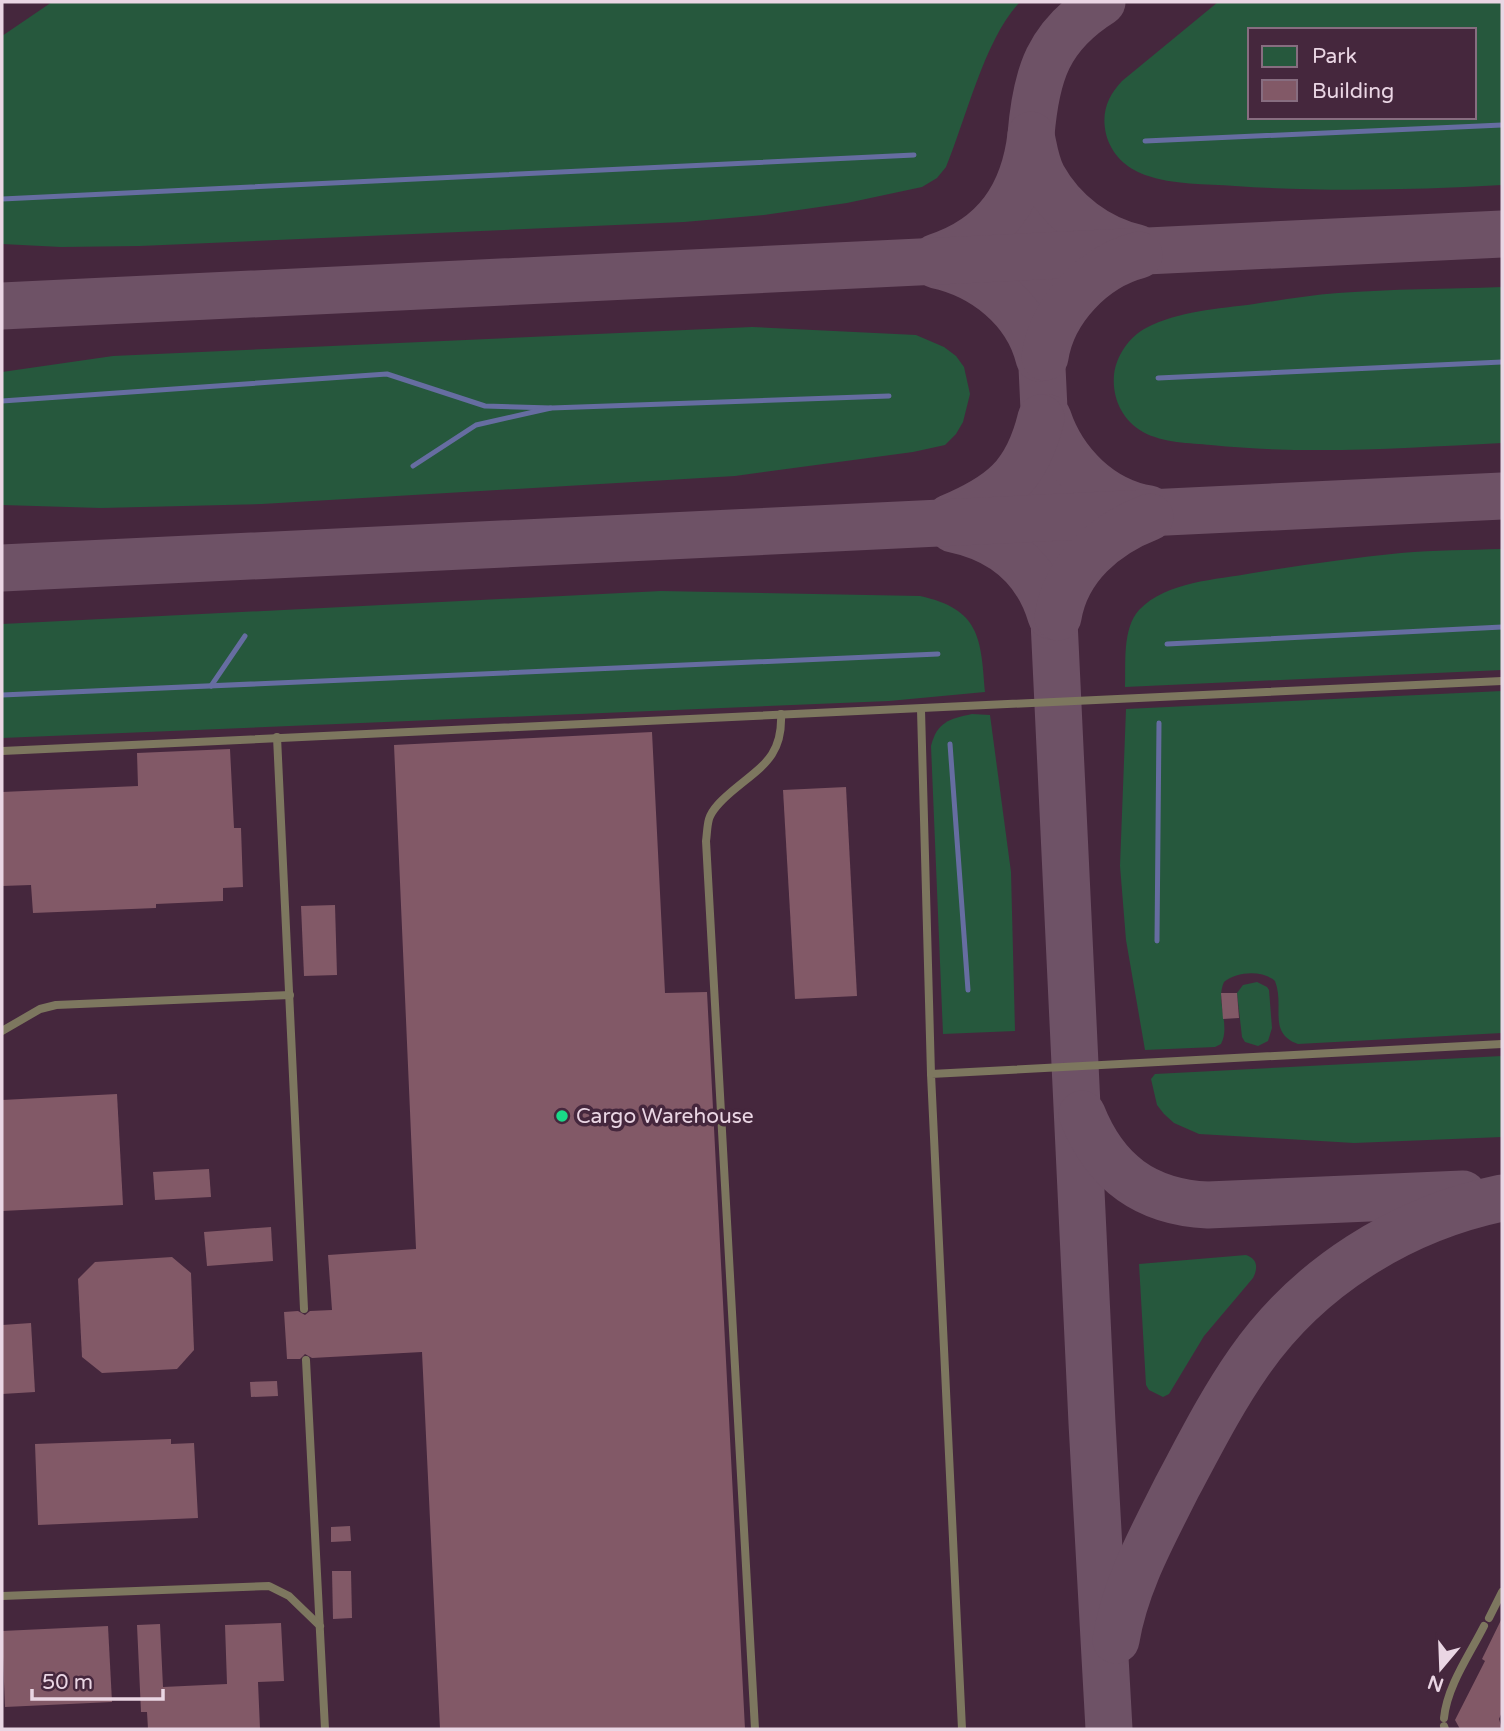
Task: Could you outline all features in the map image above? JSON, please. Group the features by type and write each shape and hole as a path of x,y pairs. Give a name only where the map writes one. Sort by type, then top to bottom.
{"lane":[{"path":"2,751 1502,681"},
{"path":"921,710 931,1074 962,1729"},
{"path":"755,1729 706,841 709,818 721,802 770,757 778,746 782,734 781,714"},
{"path":"277,737 304,1309"},
{"path":"2,1031 40,1009 56,1005 290,995"},
{"path":"931,1074 1502,1044"},
{"path":"306,1360 325,1729"},
{"path":"2,1596 269,1586 289,1597 320,1626"},
{"path":"1444,1724 1449,1697 1502,1592"}],"green space":[{"path":"52,2 1020,2 996,36 986,57 946,167 937,178 922,187 847,203 764,215 684,222 140,246 61,247 2,244 2,36"},
{"path":"1218,2 1502,2 1502,185 1335,190 1167,181 1138,172 1126,164 1108,141 1105,112 1113,93 1122,81"},
{"path":"1502,287 1502,443 1284,450 1186,443 1143,432 1124,415 1117,400 1114,375 1124,348 1134,336 1146,328 1171,318 1212,309 1328,294"},
{"path":"752,327 916,335 944,347 956,356 964,367 970,394 963,422 945,445 913,452 735,476 262,504 101,508 2,505 2,372 113,356"},
{"path":"1502,549 1502,670 1125,687 1127,636 1134,618 1150,600 1178,587 1208,580 1364,557 1426,551"},
{"path":"661,591 920,596 940,602 955,609 974,629 982,656 985,692 889,701 2,738 2,624"},
{"path":"1502,691 1502,1033 1298,1044 1283,1033 1280,1026 1275,981 1264,975 1250,973 1229,978 1224,982 1221,997 1224,1037 1221,1044 1215,1047 1145,1050 1126,940 1120,866 1126,709"},
{"path":"972,714 990,715 1011,872 1015,1031 943,1034 931,746 937,732 945,723"},
{"path":"1257,982 1269,990 1272,1028 1268,1041 1258,1046 1245,1042 1242,1037 1237,993 1243,985"},
{"path":"1502,1056 1502,1137 1354,1143 1199,1134 1174,1123 1164,1114 1157,1105 1151,1079 1155,1074"},
{"path":"1246,1255 1256,1264 1253,1278 1204,1336 1169,1394 1163,1397 1149,1390 1146,1385 1139,1264"}],"building":[{"name":"Cargo Warehouse","path":"652,732 665,993 707,992 745,1729 440,1729 422,1352 312,1358 305,1354 300,1359 287,1359 284,1312 298,1311 305,1315 310,1311 332,1310 328,1255 416,1249 394,745"},
{"path":"230,749 234,828 241,828 243,887 223,888 223,901 156,904 156,908 33,913 31,885 2,886 2,792 138,786 137,753"},
{"path":"846,787 857,996 795,999 783,790"},
{"path":"335,905 337,975 304,976 301,906"},
{"path":"1221,993 1237,993 1239,1018 1223,1019"},
{"path":"117,1094 123,1205 2,1211 2,1100"},
{"path":"209,1169 211,1197 155,1200 153,1172"},
{"path":"271,1227 273,1261 207,1266 204,1232"},
{"path":"172,1257 191,1273 194,1350 177,1369 102,1373 82,1357 78,1279 95,1262"},
{"path":"31,1323 35,1392 2,1394 2,1325"},
{"path":"277,1381 278,1396 251,1397 250,1382"},
{"path":"171,1439 171,1444 194,1443 198,1518 38,1525 35,1444"},
{"path":"350,1526 351,1541 331,1542 331,1527"},
{"path":"332,1571 351,1571 352,1618 333,1619"},
{"path":"1502,1618 1502,1712 1499,1719 1502,1729 1460,1729 1455,1720 1485,1661 1482,1659"},
{"path":"281,1623 284,1681 258,1682 260,1729 148,1729 147,1712 141,1712 137,1625 160,1624 163,1687 227,1684 225,1625"},
{"path":"108,1626 112,1702 5,1707 2,1631"}],"waterway":[{"path":"1145,141 1502,125"},
{"path":"2,199 914,155"},
{"path":"1158,378 1502,362"},
{"path":"2,401 387,374 485,406 551,408"},
{"path":"413,466 476,425 551,408 889,396"},
{"path":"1167,644 1502,627"},
{"path":"211,686 245,636"},
{"path":"2,695 938,654"},
{"path":"1157,941 1159,723"},
{"path":"950,744 968,990"}],"taxiway":[{"path":"1102,2 1069,29 1048,58 1037,93 1031,135 1109,1729"},
{"path":"936,257 975,238 1003,211 1021,177 1031,135 1041,172 1051,190 1071,213 1095,231 1137,248"},
{"path":"2,306 1502,234"},
{"path":"1045,357 1056,323 1077,293 1106,269 1139,255"},
{"path":"936,265 970,277 1001,297 1024,324 1039,358"},
{"path":"949,518 983,501 1009,481 1028,455 1041,418"},
{"path":"1048,418 1063,450 1086,477 1115,498 1149,509"},
{"path":"2,568 1502,496"},
{"path":"1058,617 1062,599 1070,583 1090,555 1118,533 1150,517"},
{"path":"953,529 987,540 1015,558 1037,584 1051,616"},
{"path":"1082,1114 1103,1152 1130,1180 1165,1198 1185,1203 1208,1205 1463,1194"},
{"path":"1116,1640 1133,1581 1177,1487 1229,1392 1273,1331 1299,1303 1328,1278 1360,1256 1428,1221 1502,1198"}],"place":[{"name":"Cargo Warehouse","path":"562,1116"}]}
